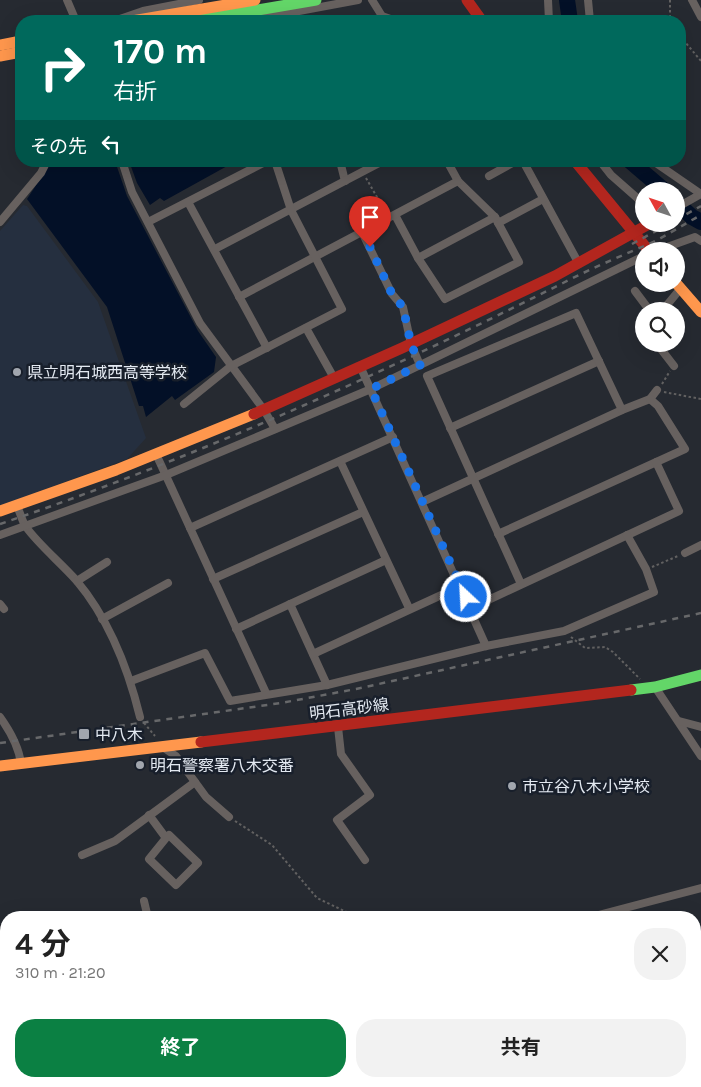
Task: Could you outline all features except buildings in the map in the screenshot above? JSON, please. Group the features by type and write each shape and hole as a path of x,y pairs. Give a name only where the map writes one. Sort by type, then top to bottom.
{"main road":[{"path":"167,15 255,0"},
{"path":"229,15 316,0"},
{"path":"467,0 478,15"},
{"path":"0,45 15,42"},
{"path":"0,56 15,53"},
{"path":"579,167 641,242"},
{"path":"0,511 156,454 264,410 411,344 579,264 636,232"},
{"path":"684,292 701,312"},
{"name":"明石高砂線","path":"0,766 164,748 655,688 701,676"}],"street":[{"path":"67,0 73,15"},
{"path":"131,15 200,0"},
{"path":"277,15 358,0"},
{"path":"372,0 381,15"},
{"path":"548,0 549,15"},
{"path":"588,0 589,15"},
{"path":"692,0 701,17"},
{"path":"0,222 44,167"},
{"path":"124,167 132,192 200,323 264,410 275,429"},
{"path":"148,222 255,167"},
{"path":"184,404 231,366 342,309 291,210 277,167"},
{"path":"342,167 345,181"},
{"path":"215,250 372,167"},
{"path":"392,216 445,299 519,262 496,220 458,181 450,167"},
{"path":"489,176 505,167"},
{"path":"526,167 579,264"},
{"path":"605,167 635,196"},
{"path":"662,167 701,194 685,203"},
{"path":"239,297 458,181"},
{"path":"418,258 543,199"},
{"path":"188,202 267,348"},
{"path":"362,232 392,294 403,307 411,344 420,365"},
{"path":"681,242 695,237 701,241"},
{"path":"0,535 166,475 371,389 635,260"},
{"path":"521,584 426,376 576,313 622,410"},
{"path":"306,328 334,378"},
{"path":"663,352 674,366"},
{"path":"450,428 598,360"},
{"path":"360,366 471,608 486,646"},
{"path":"422,502 622,410 650,399 657,390"},
{"path":"498,534 685,449 658,406 650,399"},
{"path":"190,528 393,438"},
{"path":"156,454 266,693"},
{"path":"340,461 409,608"},
{"path":"471,608 679,512 656,462"},
{"path":"17,506 26,526 77,582 102,619 116,644 131,681 140,717"},
{"path":"213,579 363,512"},
{"path":"131,681 205,653 230,701 266,693 327,685 486,646 564,631 654,592 646,569 627,535"},
{"path":"685,553 701,545"},
{"path":"236,629 386,560"},
{"path":"77,582 107,562"},
{"path":"102,619 168,583"},
{"path":"313,654 409,608 461,586"},
{"path":"290,604 327,685"},
{"path":"655,688 701,756"},
{"path":"0,717 11,732 20,754 21,764"},
{"path":"679,721 701,727"},
{"path":"338,726 341,754 370,795 337,820 364,860"},
{"path":"164,748 176,756 206,797 229,817"},
{"path":"82,855 115,841 195,782"},
{"path":"149,815 166,838"},
{"path":"168,835 198,863 176,885 149,859 166,838 168,835"},
{"path":"614,911 701,888"},
{"path":"144,900 146,911"}],"path":[{"path":"670,0 670,15"},
{"path":"686,43 701,61"},
{"path":"363,172 392,216"},
{"path":"674,366 657,390 701,399"},
{"path":"646,569 685,553"},
{"path":"564,631 585,648 605,647 613,652 642,681 655,688"},
{"path":"140,717 164,748"},
{"path":"229,817 272,845 318,898 345,911"}],"shaded area":[{"path":"48,167 117,167 127,196 198,331 216,357 214,372 175,400 172,396 146,417 143,406 139,406 107,307 27,199"},
{"path":"131,167 225,167 164,201 160,198 150,205 137,183"},
{"path":"23,205 27,206 98,302 146,438 127,459 0,506 0,231"}],"waterway":[{"path":"567,0 569,15"},
{"path":"637,167 654,182"},
{"path":"685,210 701,222"}],"railway":[{"path":"685,215 701,206"},
{"path":"0,524 144,471 286,413 425,350 585,272 664,237 701,215"},
{"path":"632,244 654,232"},
{"path":"0,743 281,703 356,689 701,613"}],"traffic: fast":[{"path":"229,15 316,0"},
{"path":"631,690 655,687 701,675"}],"traffic: slow":[{"path":"167,15 255,0"},
{"path":"0,45 15,42"},
{"path":"0,56 15,53"},
{"path":"684,292 701,312"},
{"path":"0,511 116,470 254,414"},
{"path":"0,766 201,742"}],"traffic: jam":[{"path":"467,0 478,15"},
{"path":"580,167 642,242"},
{"path":"254,414 402,348 555,276 635,232"},
{"path":"201,742 631,690"}],"place":[{"name":"県立明石城西高等学校","path":"17,372"},
{"name":"中八木","path":"84,734"},
{"name":"明石警察署八木交番","path":"140,765"},
{"name":"市立谷八木小学校","path":"512,786"}],"route":[{"path":"370,247 392,294 403,307 411,344 420,365 371,389 466,597"}]}
